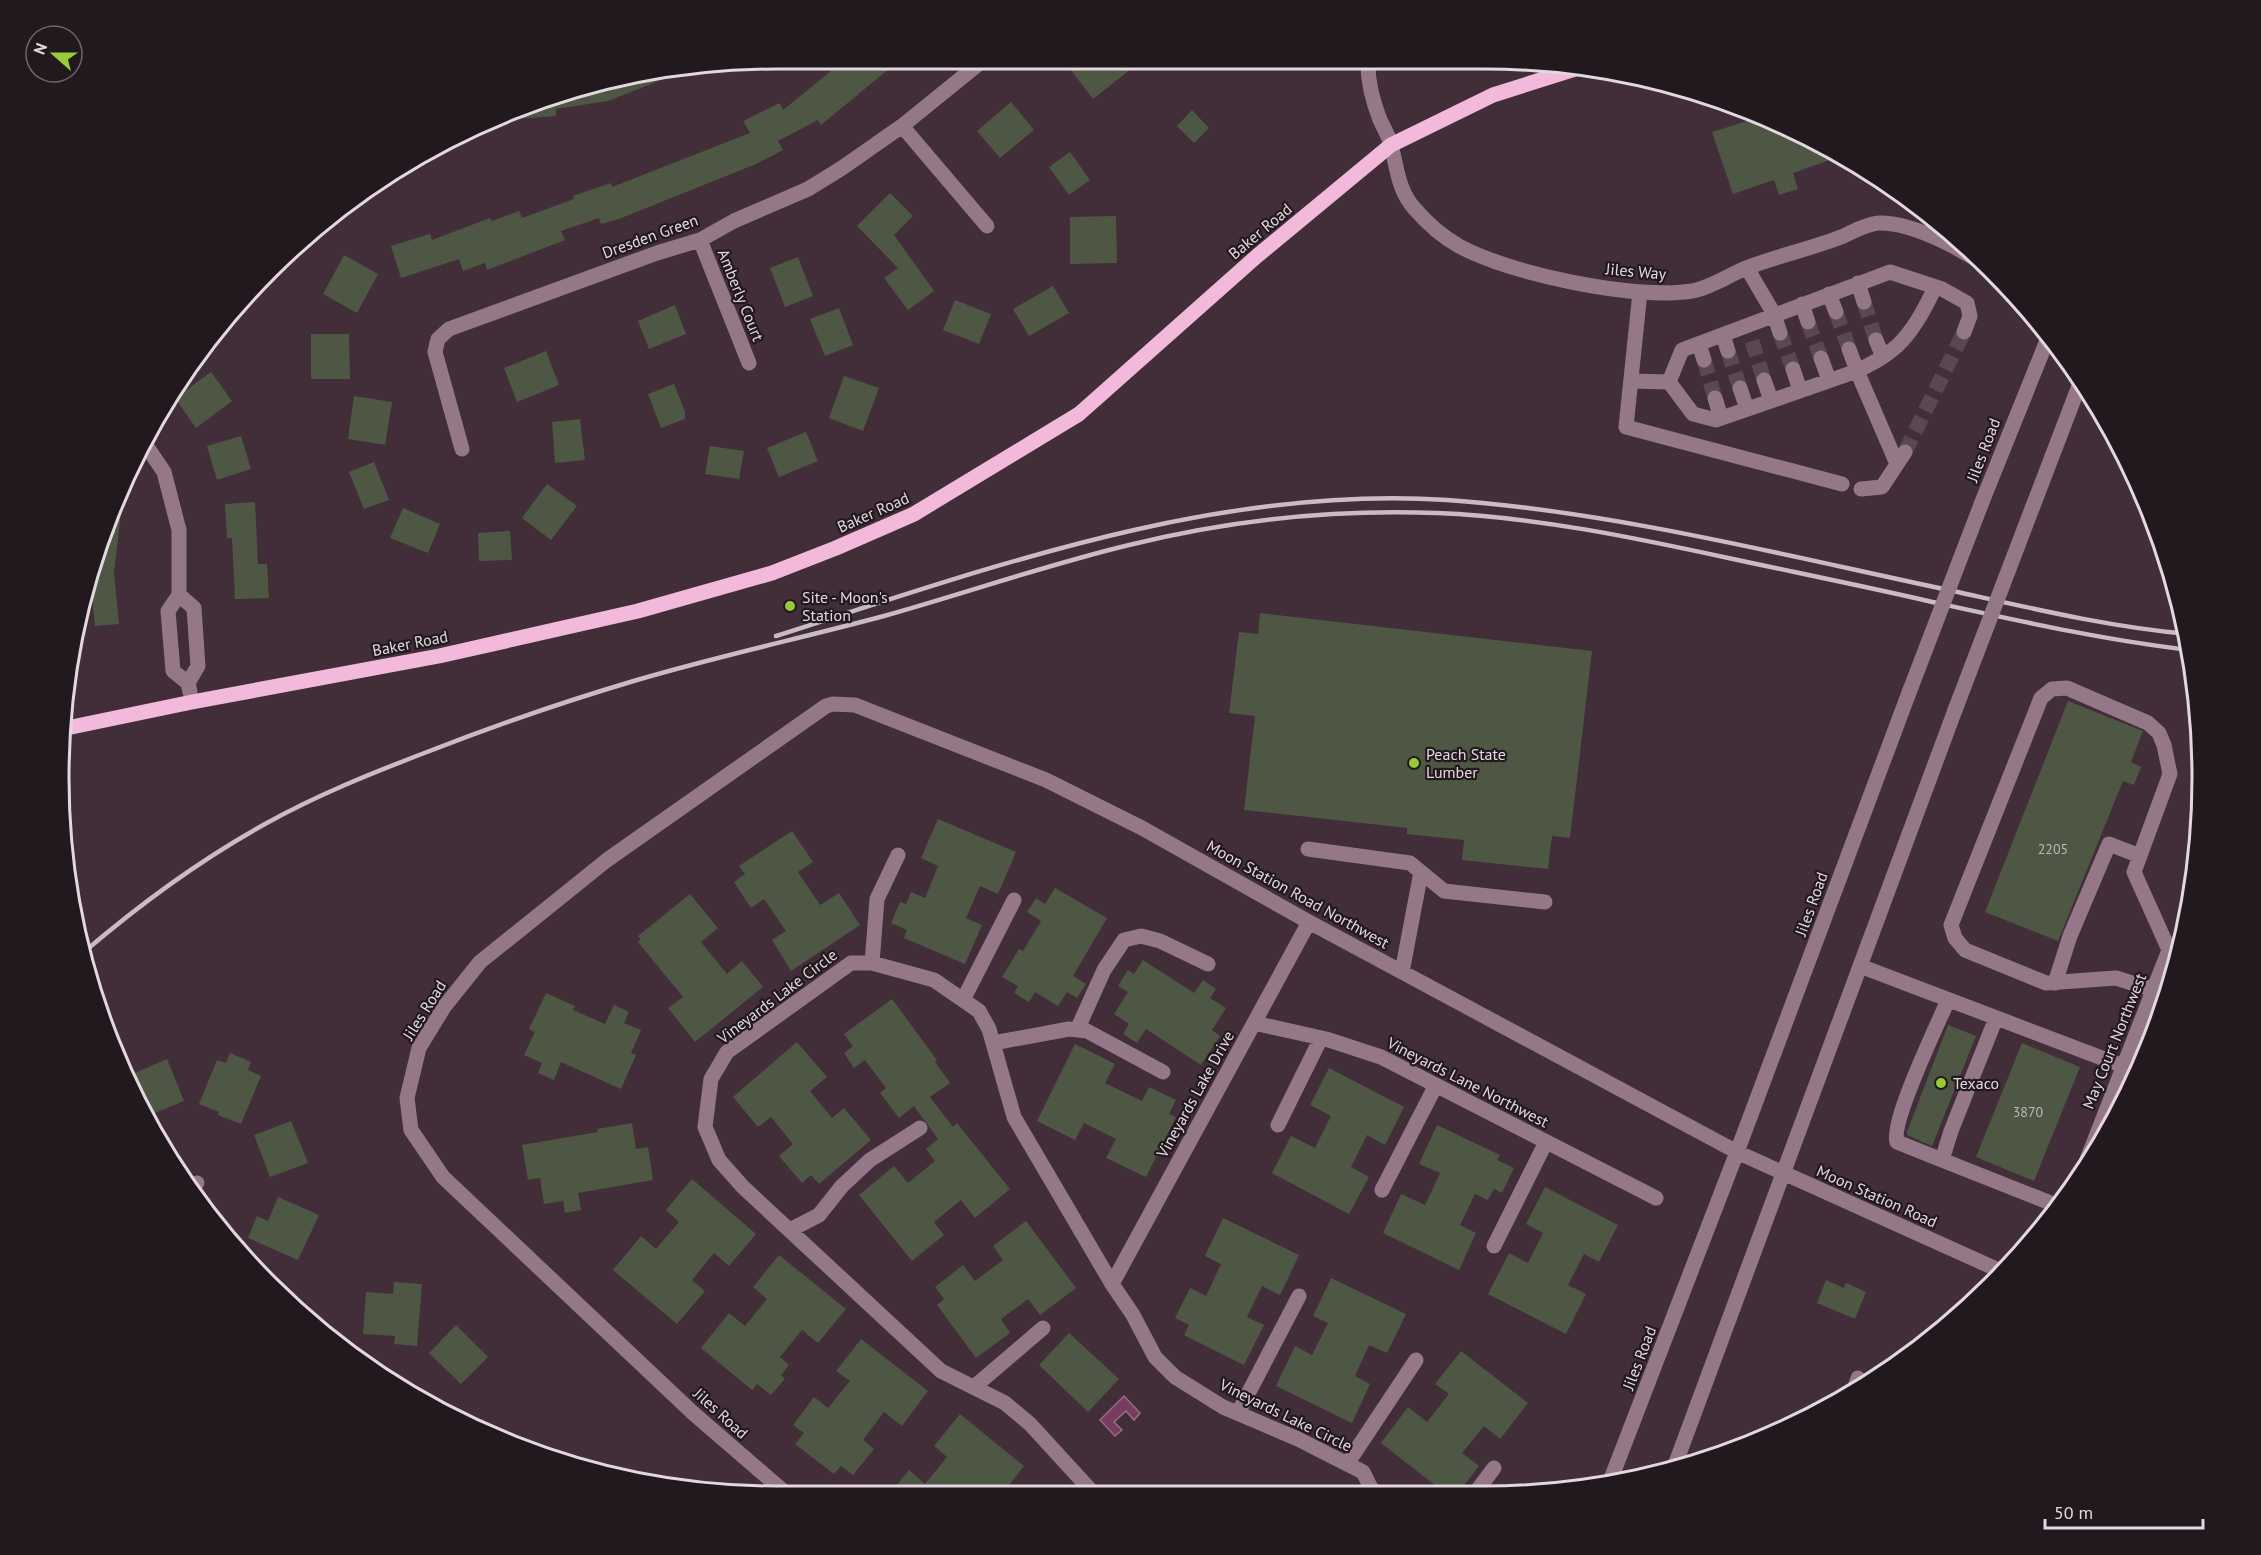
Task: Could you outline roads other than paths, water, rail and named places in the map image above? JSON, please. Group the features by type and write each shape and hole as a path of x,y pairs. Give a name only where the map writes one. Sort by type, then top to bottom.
{"main road":[{"name":"Baker Road","path":"71,727 439,656 638,611 772,573 914,514 1079,414 1257,256 1391,145 1493,95 1560,74"}],"street":[{"name":"Dresden Green","path":"462,449 435,352 438,339 449,329 646,257 700,240 734,221 808,189 902,126 972,69"},
{"path":"1369,69 1371,89 1378,115 1391,145"},
{"path":"902,126 987,226"},
{"name":"Jiles Way","path":"1391,145 1402,188 1413,207 1458,245 1486,258 1539,274 1640,292 1694,291 1747,268 1876,223 1906,227 1955,249"},
{"name":"Amberly Court","path":"700,240 749,363"},
{"path":"1747,268 1774,314 1780,333"},
{"path":"1669,382 1682,350 1723,335 1749,333 1774,314 1890,272 1935,287 1968,303 1970,316 1964,332"},
{"path":"1858,283 1864,302"},
{"path":"1669,382 1693,414 1716,420 1857,371 1883,357 1898,345 1926,307 1935,287"},
{"path":"1640,292 1626,428 1842,484"},
{"path":"1829,294 1836,312"},
{"path":"1802,304 1808,322"},
{"path":"1723,335 1728,351"},
{"path":"1876,340 1883,357"},
{"path":"1699,344 1704,360"},
{"name":"Jiles Road","path":"1614,1473 1910,690 2045,345"},
{"path":"1849,349 1857,371 1901,458 1882,487 1861,489"},
{"path":"1821,358 1828,380"},
{"path":"1793,369 1800,390"},
{"path":"1764,380 1771,400"},
{"path":"1631,381 1669,382"},
{"path":"1740,388 1746,409"},
{"path":"1677,1459 1955,710 2077,391"},
{"path":"1715,398 1721,418"},
{"path":"149,450 164,472 179,530 179,594 168,611 173,671 188,683 192,702"},
{"path":"179,594 194,608 198,666 188,683"},
{"path":"2154,990 2116,978 2046,983 1965,950 1955,938 1951,925 2041,698 2052,689 2067,688 2148,723 2159,733 2170,774 2134,872 2171,946"},
{"name":"Moon Station Road Northwest","path":"826,706 855,705 1046,780 1142,828 1309,922 1737,1152"},
{"name":"Jiles Road","path":"776,1486 693,1413 443,1177 411,1130 407,1098 419,1048 444,1007 480,962 607,860 826,706"},
{"path":"2055,983 2070,936 2109,844 2140,856"},
{"path":"1308,849 1410,863 1444,891 1545,902"},
{"path":"872,963 877,899 898,855"},
{"path":"1401,972 1421,872"},
{"path":"963,1000 1014,900"},
{"name":"Vineyards Lake Drive","path":"1112,1284 1309,922"},
{"path":"1077,1030 1104,970 1124,940 1141,936 1160,941 1208,964"},
{"name":"Vineyards Lake Circle","path":"1086,1486 1030,1424 1005,1403 941,1371 743,1186 719,1160 705,1127 711,1079 727,1052 851,963 872,963 934,980 979,1011 989,1029 1014,1117 1112,1284 1133,1315 1155,1357 1174,1377 1222,1407 1347,1464 1363,1473 1370,1486"},
{"name":"May Court Northwest","path":"2099,1129 2154,990 2167,965"},
{"path":"1860,966 2123,1066"},
{"path":"1948,1000 1899,1115 1895,1136 1897,1142 2050,1203"},
{"path":"1942,1160 1951,1131 1996,1018"},
{"name":"Vineyards Lane Northwest","path":"1254,1023 1321,1038 1382,1057 1656,1198"},
{"path":"993,1043 1069,1029 1087,1031 1163,1072"},
{"path":"1278,1125 1321,1038"},
{"path":"1382,1190 1436,1085"},
{"path":"790,1230 819,1215 842,1186 870,1161 920,1128"},
{"path":"1494,1246 1546,1142"},
{"name":"Moon Station Road","path":"1737,1152 1994,1268"},
{"path":"1238,1413 1299,1296"},
{"path":"974,1387 1043,1328"},
{"path":"1347,1464 1416,1360"},
{"path":"1481,1486 1494,1468"}],"tunnel":[{"path":"1864,302 1876,340"},
{"path":"1836,312 1849,349"},
{"path":"1808,322 1821,358"},
{"path":"1905,452 1964,332"},
{"path":"1780,333 1793,369"},
{"path":"1752,341 1764,380"},
{"path":"1728,351 1740,388"},
{"path":"1704,360 1715,398"}],"railway":[{"path":"776,636 940,584 1106,536 1191,518 1276,505 1361,499 1447,500 1574,514 1765,550 2070,616 2177,633"},
{"path":"90,947 171,883 217,852 265,824 345,785 479,732 637,680 884,616 1098,553 1167,536 1244,523 1321,515 1398,512 1512,519 1660,544 2059,629 2180,649"}],"place":[{"name":"Site - Moon's Station","path":"790,606"},
{"name":"Peach State Lumber","path":"1414,763"},
{"name":"Texaco","path":"1941,1083"}]}
